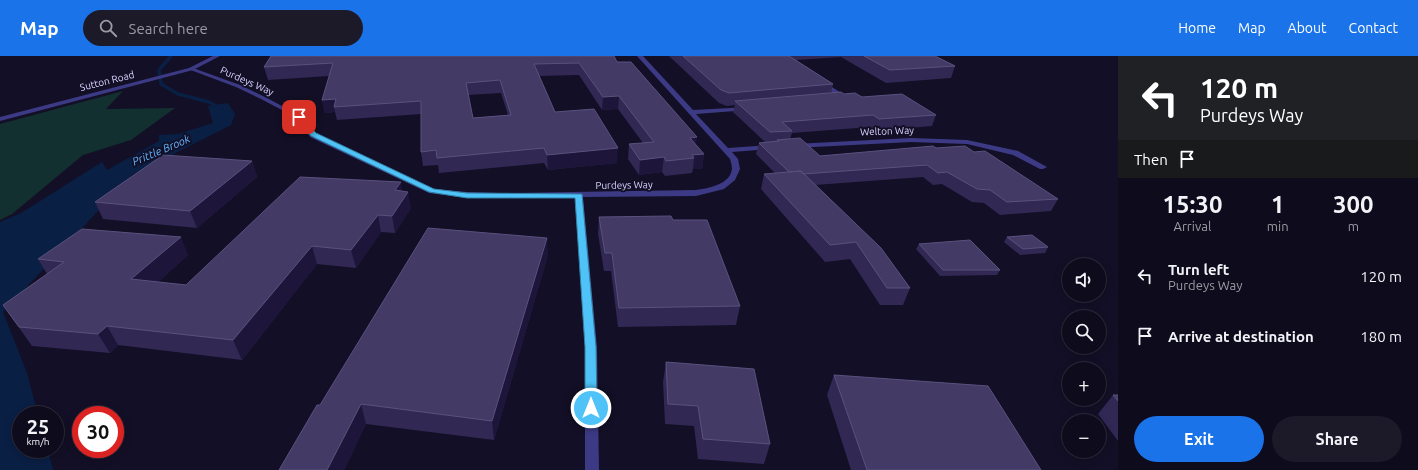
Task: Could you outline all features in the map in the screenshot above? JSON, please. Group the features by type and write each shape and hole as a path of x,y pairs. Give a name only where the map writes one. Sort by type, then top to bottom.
{"street":[{"name":"Sutton Road","path":"0,119 147,82 191,69 217,56"},
{"name":"Purdeys Way","path":"191,69 238,86 263,98 299,117 313,135 432,191 467,195 579,196 696,193 721,187 732,178 736,169 734,159 640,56"},
{"path":"816,78 846,99 839,100"},
{"path":"692,112 754,107"},
{"name":"Welton Way","path":"726,150 911,140 967,142 1015,153 1043,167"},
{"path":"579,196 591,347 592,470"}],"green space":[{"path":"123,91 106,109 175,108 131,140 83,155 12,214 0,220 0,124"}],"water":[{"path":"228,103 235,114 231,125 132,175 3,312 27,373 36,406 12,406 12,458 50,458 53,470 0,470 0,222 21,213 102,162 107,170 159,141 159,135 178,134 213,123 208,106"}],"building":[{"path":"271,56 614,56 617,62 631,62 697,137 690,138 704,154 692,155 694,158 666,161 664,157 640,160 629,144 654,142 619,96 603,97 579,63 534,64 555,112 594,109 618,148 547,155 544,148 437,158 436,150 421,152 421,101 334,107 336,99 322,100 333,63 264,67","holes":["500,80 511,115 473,118 466,83"]},
{"path":"683,56 789,56 833,84 729,93 721,90"},
{"path":"864,56 935,56 955,66 890,70"},
{"path":"841,92 844,94 855,93 862,97 902,94 936,115 879,119 873,115 782,122 792,131 770,132 735,101"},
{"path":"800,138 820,156 933,146 936,148 965,146 974,152 985,151 1058,199 1007,202 990,190 977,189 947,172 938,173 927,165 803,174 801,171 789,172 759,143"},
{"path":"163,155 252,161 190,211 95,202"},
{"path":"801,171 881,248 910,288 887,288 856,242 830,245 764,174"},
{"path":"300,177 401,182 395,190 408,192 392,216 378,215 351,250 312,246 233,340 107,326 98,334 19,327 3,305 64,262 38,259 82,229 181,237 131,279 186,285"},
{"path":"671,216 673,220 707,220 740,306 619,308 612,253 605,253 599,217"},
{"path":"428,228 547,238 492,421 361,404 327,470 279,470 317,405 320,405"},
{"path":"1032,235 1048,247 1023,249 1007,237"},
{"path":"970,240 1000,270 943,270 919,244"},
{"path":"666,362 754,369 770,444 703,439 698,406 668,404"},
{"path":"834,375 988,386 1041,470 867,470"},
{"path":"1113,395 1118,395 1118,401"}],"waterway":[{"name":"Prittle Brook","path":"171,56 159,70 161,84 178,94 209,102 220,108"}],"route":[{"path":"299,117 313,135 432,191 467,195 579,196 591,347 591,408"}]}
